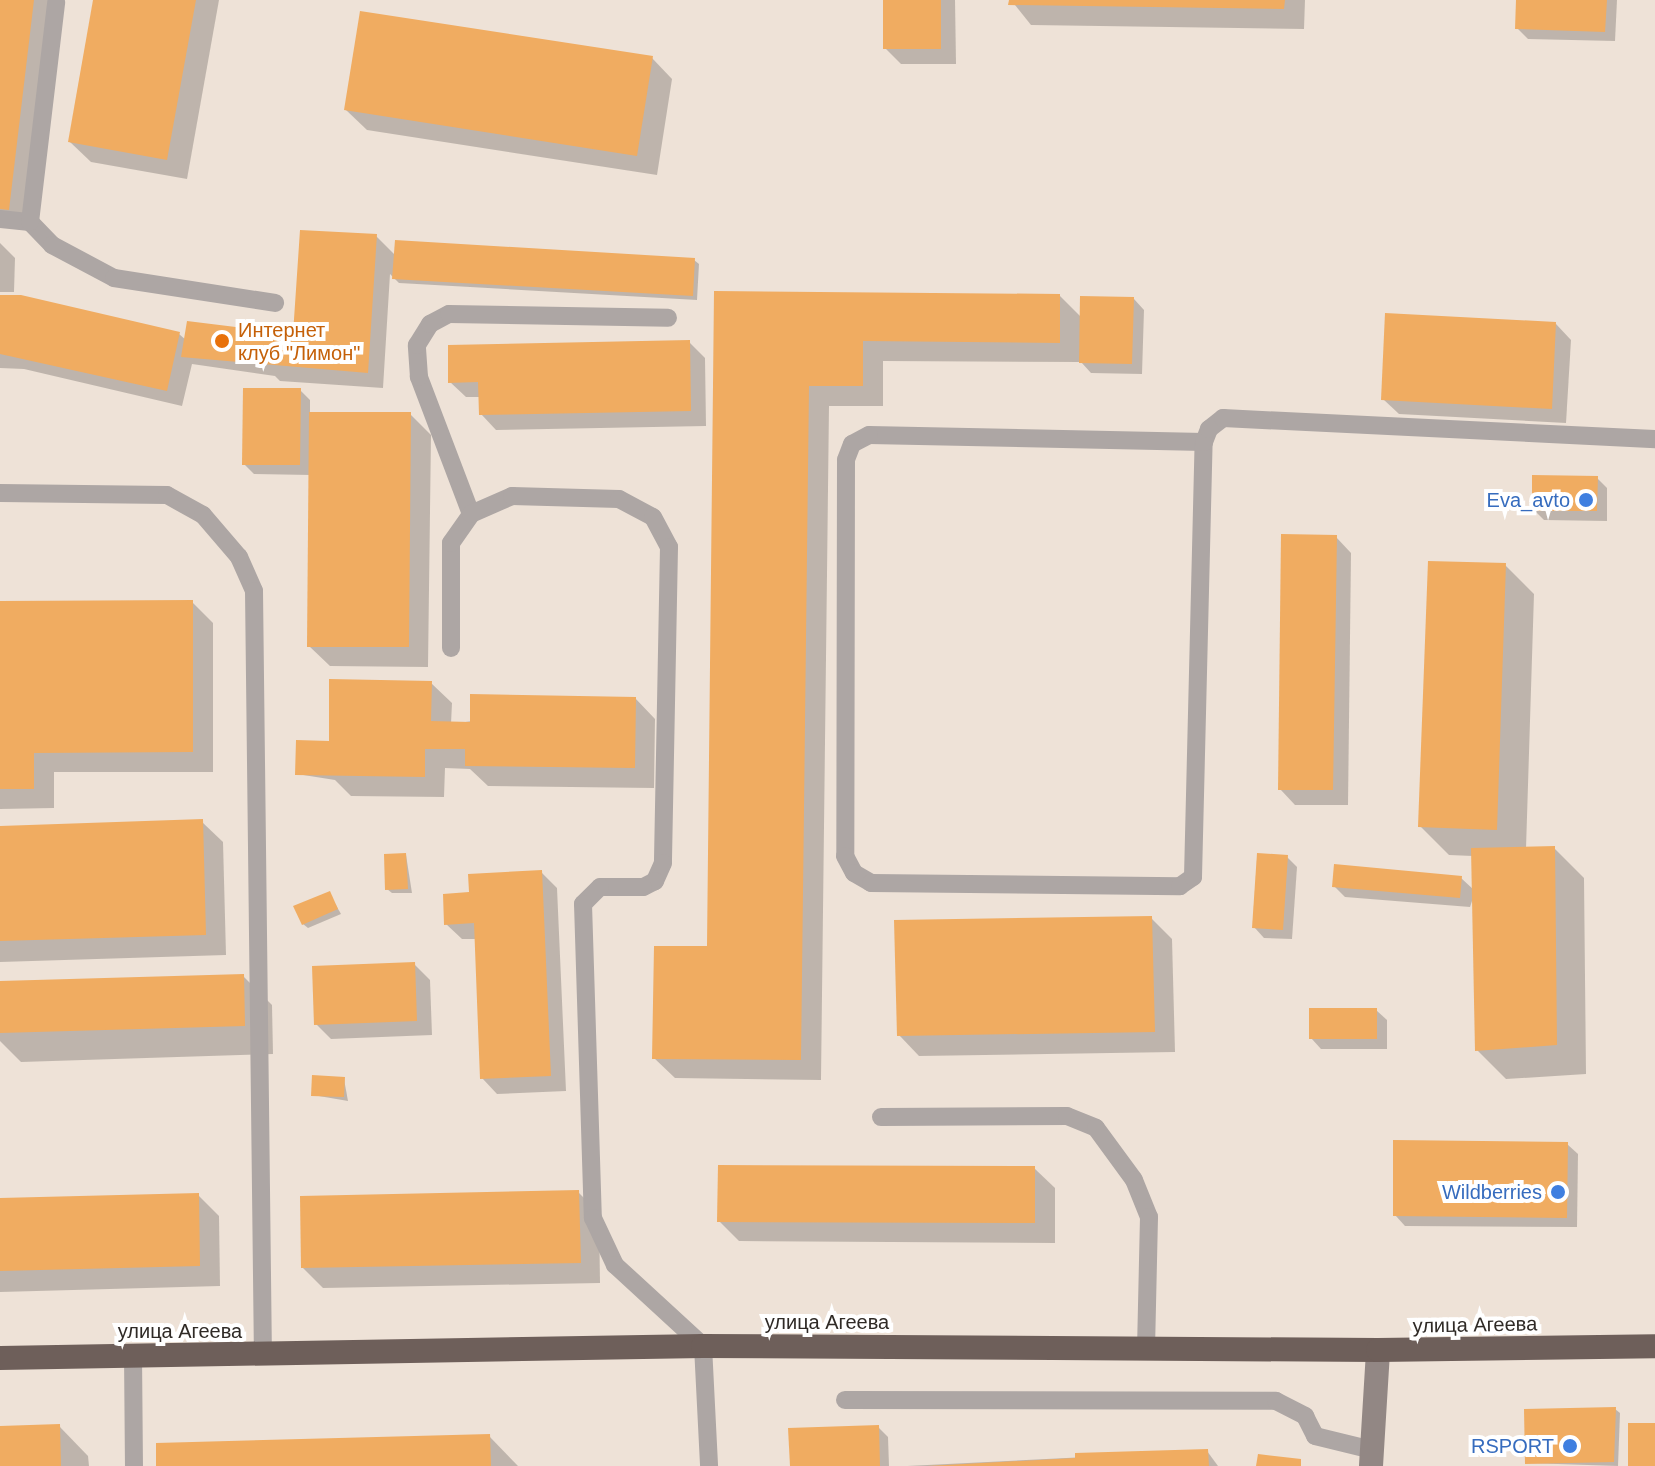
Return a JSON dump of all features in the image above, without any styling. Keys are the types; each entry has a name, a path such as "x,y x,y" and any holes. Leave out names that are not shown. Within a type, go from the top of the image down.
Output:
{"highway":[{"name":"улица Агеева","path":"0,1358 133,1354 263,1356 703,1346 1146,1346 1378,1350 1655,1346"}],"main road":[{"path":"1372,1458 1378,1350"}],"lane":[{"path":"30,222 56,3"},
{"path":"0,219 30,222 52,245 114,278 275,303"},
{"path":"471,514 419,377 417,345 430,324 449,314 668,318"},
{"path":"1204,442 869,435 852,444 846,460 845,856 854,873 871,883 1180,886 1193,877 1204,442 1209,429 1223,418 1655,439"},
{"path":"0,493 167,495 203,515 239,557 254,591 263,1356"},
{"path":"451,648 451,543 471,514 512,496 619,499 653,517 669,547 663,863 655,881 643,887 600,887 583,904 593,1218 615,1265 703,1346 709,1466"},
{"path":"881,1117 1067,1116 1096,1128 1134,1180 1149,1217 1146,1346"},
{"path":"133,1354 134,1466"},
{"path":"845,1400 1276,1401 1305,1416 1315,1436 1372,1458"}],"building":[{"path":"0,0 34,0 9,210 0,209"},
{"path":"93,0 196,0 167,160 68,142"},
{"path":"883,0 941,0 941,49 883,49"},
{"path":"1009,0 1285,0 1284,9 1008,5"},
{"path":"1516,0 1607,0 1605,32 1515,29"},
{"path":"360,11 653,56 637,156 344,110"},
{"path":"300,230 377,234 368,373 181,357 187,321 293,334"},
{"path":"395,240 695,258 693,296 392,279"},
{"path":"714,291 1060,294 1060,343 863,341 863,386 809,386 801,1060 652,1059 654,946 707,946"},
{"path":"0,295 21,295 180,332 167,391 0,354"},
{"path":"1080,296 1134,297 1132,364 1079,363"},
{"path":"1385,313 1556,322 1552,409 1381,400"},
{"path":"690,340 691,411 479,415 478,382 448,383 448,345"},
{"path":"243,388 301,388 300,465 242,465"},
{"path":"309,412 411,412 409,647 307,647"},
{"path":"1532,475 1598,476 1597,511 1532,511"},
{"path":"1281,534 1337,535 1333,790 1278,790"},
{"path":"1428,561 1506,563 1497,830 1418,827"},
{"path":"193,600 193,752 34,753 34,789 0,789 0,601"},
{"path":"329,679 432,681 431,721 470,722 470,694 636,697 635,768 465,766 465,749 425,749 425,777 295,775 296,740 329,741"},
{"path":"203,819 206,935 0,941 0,826"},
{"path":"1555,846 1557,1045 1475,1051 1471,848"},
{"path":"406,853 408,889 385,890 384,854"},
{"path":"1257,853 1288,855 1283,930 1252,928"},
{"path":"1334,864 1462,876 1460,898 1332,887"},
{"path":"542,870 551,1076 480,1079 474,923 444,925 443,894 469,892 468,874"},
{"path":"330,891 338,909 302,925 293,906"},
{"path":"1152,916 1155,1032 897,1036 894,920"},
{"path":"415,962 417,1021 314,1025 312,966"},
{"path":"244,974 245,1026 0,1033 0,981"},
{"path":"1309,1008 1377,1008 1377,1039 1309,1039"},
{"path":"312,1075 345,1077 344,1097 311,1096"},
{"path":"1393,1140 1568,1142 1567,1218 1393,1216"},
{"path":"718,1165 1035,1166 1035,1223 717,1222"},
{"path":"579,1190 581,1263 301,1268 300,1196"},
{"path":"199,1193 200,1266 0,1271 0,1198"},
{"name":"RSPORT","path":"1616,1407 1614,1462 1525,1464 1524,1409"},
{"path":"1628,1423 1655,1423 1655,1466 1628,1466"},
{"path":"60,1424 61,1466 0,1466 0,1426"},
{"path":"879,1425 880,1466 790,1466 788,1428"},
{"path":"490,1434 491,1466 156,1466 156,1443"},
{"path":"1208,1449 1209,1466 927,1466 1075,1458 1075,1453"},
{"path":"1258,1454 1301,1459 1301,1466 1256,1466"}],"place":[{"name":"Интернет клуб \"Лимон\"","path":"222,341"},
{"name":"Eva_avto","path":"1586,500"},
{"name":"Wildberries","path":"1558,1192"},
{"name":"RSPORT","path":"1570,1446"}]}
